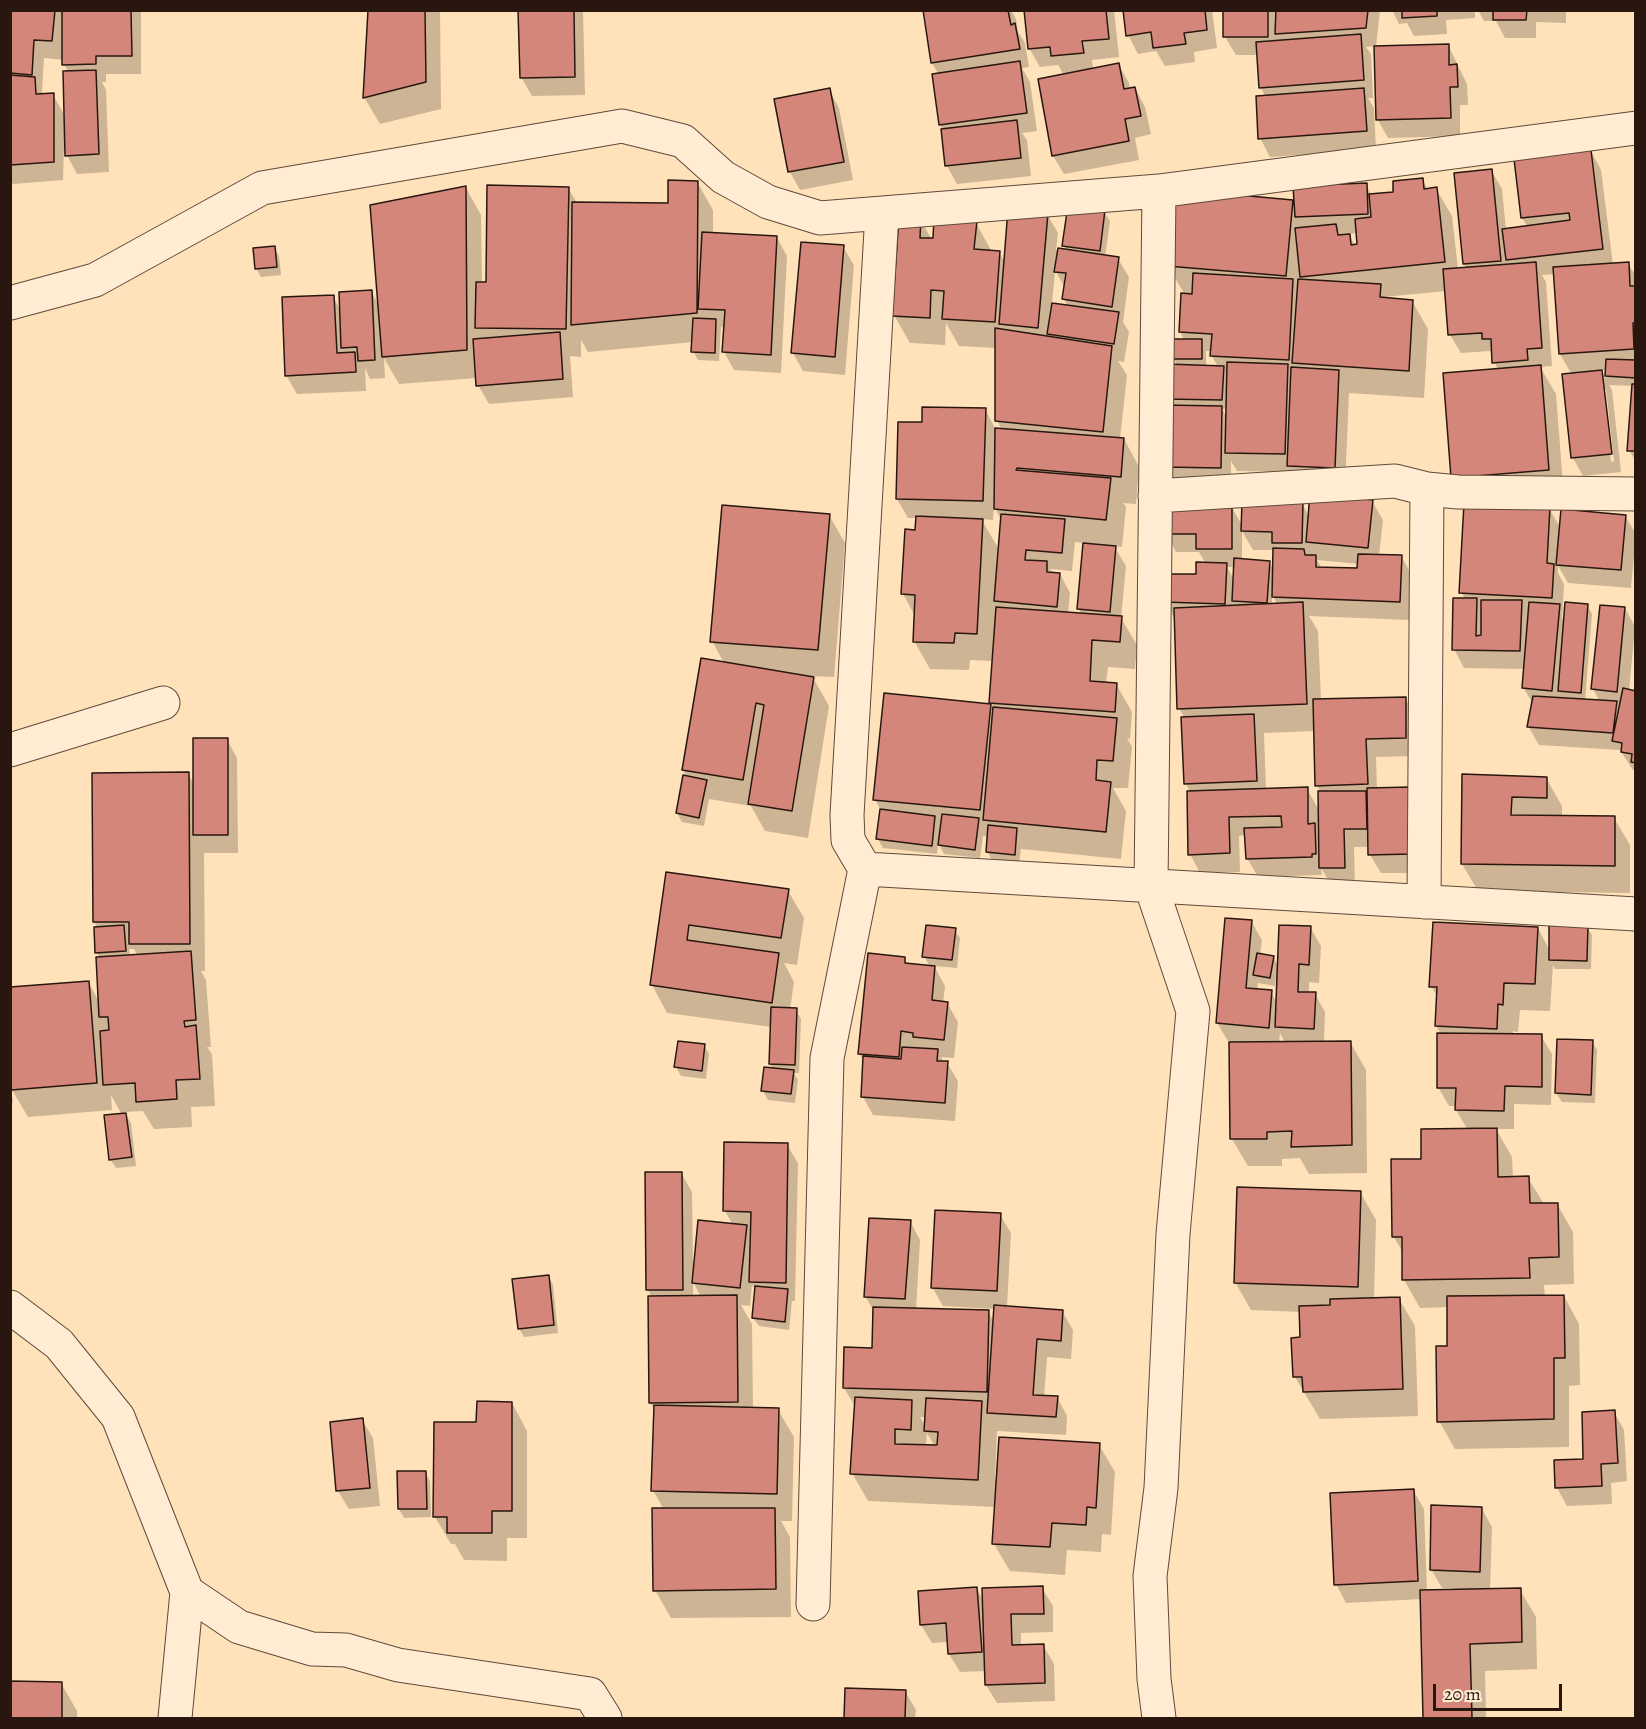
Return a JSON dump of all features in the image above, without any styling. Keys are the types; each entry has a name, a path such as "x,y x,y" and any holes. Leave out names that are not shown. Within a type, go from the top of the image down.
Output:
{"street":[{"path":"10,303 95,280 262,188 622,126 682,141 723,177 768,202 820,218 1159,191 1635,128"},
{"path":"1159,191 1151,886 1193,1011 1173,1234 1161,1488 1150,1575 1154,1679 1159,1719"},
{"path":"813,1604 826,1058 865,869 848,840 847,815 882,213"},
{"path":"1155,496 1395,481 1427,489 1458,492 1635,494"},
{"path":"1424,902 1427,489"},
{"path":"10,750 163,703"},
{"path":"865,869 1635,914"},
{"path":"10,1307 59,1344 118,1417 187,1592 175,1719"},
{"path":"187,1592 239,1627 312,1650 345,1650 398,1665 590,1694 605,1719"}],"building":[{"path":"10,10 55,10 52,41 34,40 32,75 10,73"},
{"path":"62,10 131,10 132,56 96,56 96,64 62,65"},
{"path":"368,10 425,10 426,82 363,98"},
{"path":"518,10 574,10 575,77 520,78"},
{"path":"923,10 1008,10 1011,25 1015,23 1020,49 931,63"},
{"path":"1024,10 1106,10 1109,39 1082,41 1084,53 1051,56 1050,47 1028,49"},
{"path":"1123,10 1205,10 1207,30 1184,33 1186,44 1153,48 1151,32 1126,36"},
{"path":"1223,10 1268,10 1268,37 1223,37"},
{"path":"1276,10 1368,10 1366,28 1275,34"},
{"path":"1402,10 1437,10 1437,16 1402,18"},
{"path":"1493,10 1527,10 1526,20 1493,20"},
{"path":"1361,34 1364,80 1259,88 1256,42"},
{"path":"1449,44 1449,65 1457,64 1458,87 1450,87 1451,118 1376,120 1374,46"},
{"path":"1020,61 1027,113 939,125 932,74"},
{"path":"1119,63 1124,89 1135,87 1141,116 1125,119 1129,141 1052,156 1038,79"},
{"path":"96,70 99,154 65,156 63,71"},
{"path":"10,75 35,77 36,94 54,93 54,162 10,165"},
{"path":"830,88 844,162 788,172 774,99"},
{"path":"1364,88 1367,131 1258,139 1256,96"},
{"path":"1017,120 1021,158 945,166 941,129"},
{"path":"1591,150 1603,249 1506,260 1502,229 1570,220 1569,213 1521,218 1514,159"},
{"path":"1492,169 1501,261 1463,264 1454,173"},
{"path":"1423,178 1424,189 1437,187 1445,262 1300,277 1295,228 1336,224 1338,235 1350,234 1351,245 1357,244 1355,219 1371,217 1369,194 1393,192 1393,181"},
{"path":"668,180 698,181 697,313 571,325 572,202 668,203"},
{"path":"1367,183 1368,214 1295,217 1293,186"},
{"path":"487,185 569,187 566,329 475,328 476,282 486,282"},
{"path":"466,186 467,350 382,357 370,205"},
{"path":"1173,189 1293,200 1286,276 1167,266"},
{"path":"1068,205 1105,210 1100,251 1062,246"},
{"path":"1008,209 1048,213 1038,328 999,324"},
{"path":"899,216 921,217 920,238 933,238 934,218 977,221 974,249 1000,251 995,322 942,319 944,291 931,290 930,318 892,316"},
{"path":"702,232 777,236 771,355 722,352 725,310 698,309"},
{"path":"801,242 844,245 835,357 791,353"},
{"path":"275,246 277,267 255,269 253,248"},
{"path":"1058,248 1119,257 1112,307 1062,299 1066,273 1054,272"},
{"path":"1536,262 1542,348 1527,349 1528,360 1492,363 1491,339 1482,339 1482,333 1448,335 1443,269"},
{"path":"1629,262 1630,286 1636,286 1636,323 1633,323 1634,349 1559,354 1553,267"},
{"path":"1193,273 1293,279 1289,360 1210,356 1212,334 1179,332 1181,293 1192,294"},
{"path":"1298,279 1381,284 1380,297 1413,300 1409,371 1292,363"},
{"path":"372,290 375,360 358,361 357,347 341,348 339,292"},
{"path":"334,295 337,353 355,352 356,372 285,376 282,297"},
{"path":"1052,303 1119,312 1114,344 1047,334"},
{"path":"693,318 716,319 715,353 691,352"},
{"path":"995,328 1112,346 1103,432 995,421"},
{"path":"560,332 563,379 476,386 473,339"},
{"path":"1172,339 1202,339 1202,359 1172,359"},
{"path":"1606,359 1636,360 1636,378 1605,376"},
{"path":"1227,362 1288,364 1285,454 1225,453"},
{"path":"1167,364 1224,366 1222,400 1166,399"},
{"path":"1541,365 1549,470 1451,478 1443,373"},
{"path":"1291,367 1339,370 1335,468 1287,466"},
{"path":"1602,370 1612,454 1571,458 1562,374"},
{"path":"1632,384 1636,384 1636,451 1627,451"},
{"path":"1164,405 1222,406 1221,468 1163,467"},
{"path":"922,407 986,408 983,501 896,499 898,422 922,422"},
{"path":"995,428 1124,438 1121,477 1017,468 1016,470 1111,478 1106,520 994,509"},
{"path":"1310,493 1373,500 1368,548 1306,542"},
{"path":"1242,502 1303,502 1302,543 1272,543 1272,532 1241,531"},
{"path":"1464,503 1550,507 1547,563 1554,564 1552,598 1459,593"},
{"path":"1164,504 1232,504 1232,549 1196,549 1196,534 1164,534"},
{"path":"722,505 830,514 818,650 710,642"},
{"path":"1561,509 1626,515 1621,570 1556,565"},
{"path":"1001,514 1065,519 1062,553 1026,550 1025,560 1047,561 1047,572 1060,573 1057,607 994,601"},
{"path":"916,516 983,519 977,634 955,633 954,643 913,642 915,595 901,594 905,529 915,530"},
{"path":"1083,543 1116,546 1110,612 1077,609"},
{"path":"1273,548 1304,549 1305,555 1316,555 1316,567 1357,568 1358,554 1402,555 1400,602 1272,597"},
{"path":"1234,558 1270,561 1267,603 1232,601"},
{"path":"1196,562 1227,563 1225,604 1163,602 1164,574 1196,574"},
{"path":"1453,598 1477,598 1476,636 1481,635 1481,600 1522,600 1520,651 1452,650"},
{"path":"1303,602 1307,704 1177,709 1174,608"},
{"path":"1529,602 1560,604 1552,691 1522,688"},
{"path":"1565,602 1588,604 1581,693 1558,691"},
{"path":"1600,605 1625,607 1617,692 1591,689"},
{"path":"996,607 1122,616 1120,642 1092,640 1090,681 1117,683 1115,712 989,703"},
{"path":"701,658 814,677 792,811 748,804 764,705 756,703 743,780 682,770"},
{"path":"1623,688 1636,691 1636,763 1631,762 1632,754 1621,752 1622,743 1612,741"},
{"path":"884,693 991,704 980,810 873,800"},
{"path":"1533,696 1617,701 1613,733 1527,727"},
{"path":"1406,697 1406,738 1366,739 1368,784 1315,786 1313,699"},
{"path":"993,707 1117,718 1113,761 1097,760 1096,780 1111,782 1106,832 983,820"},
{"path":"1254,714 1257,781 1184,784 1181,717"},
{"path":"193,738 228,738 228,835 193,835"},
{"path":"189,772 190,944 129,944 129,922 93,922 92,773"},
{"path":"1462,774 1547,777 1547,798 1512,797 1511,815 1615,816 1615,866 1461,864"},
{"path":"683,775 707,780 699,818 676,813"},
{"path":"1308,787 1308,824 1315,823 1316,854 1312,854 1312,857 1246,859 1244,828 1282,827 1281,816 1229,817 1230,853 1188,855 1187,791"},
{"path":"1411,787 1412,854 1368,855 1367,788"},
{"path":"1318,791 1366,791 1367,829 1344,829 1345,868 1319,868"},
{"path":"880,809 935,816 932,846 876,839"},
{"path":"942,814 979,818 975,850 938,845"},
{"path":"988,825 1017,828 1015,855 986,852"},
{"path":"666,872 789,889 781,938 689,925 687,940 779,953 772,1003 650,985"},
{"path":"1225,918 1252,920 1246,988 1272,990 1269,1028 1216,1023"},
{"path":"1433,922 1538,927 1535,984 1504,983 1503,1005 1498,1004 1497,1029 1435,1026 1437,987 1429,987"},
{"path":"124,925 126,951 95,953 94,927"},
{"path":"926,925 956,928 952,960 922,957"},
{"path":"1279,925 1311,926 1309,965 1299,964 1298,992 1316,992 1314,1029 1275,1027"},
{"path":"1549,925 1588,925 1587,961 1549,960"},
{"path":"191,951 196,1020 184,1021 185,1027 196,1025 200,1079 176,1080 177,1099 136,1102 135,1083 103,1085 100,1031 109,1030 108,1017 99,1017 96,957"},
{"path":"868,953 905,957 905,963 935,966 932,1000 948,1002 944,1040 913,1037 913,1033 901,1031 899,1057 858,1054"},
{"path":"1257,953 1274,956 1270,978 1253,975"},
{"path":"89,981 97,1083 11,1090 10,987"},
{"path":"771,1007 797,1008 795,1065 769,1064"},
{"path":"1437,1033 1542,1034 1542,1087 1505,1086 1504,1111 1455,1110 1456,1088 1437,1088"},
{"path":"1557,1039 1593,1040 1591,1095 1555,1093"},
{"path":"678,1041 705,1044 702,1071 674,1067"},
{"path":"1351,1041 1352,1145 1291,1147 1292,1131 1267,1132 1267,1139 1230,1139 1229,1042"},
{"path":"902,1047 938,1049 937,1061 948,1061 945,1103 861,1097 863,1056 901,1059"},
{"path":"764,1067 794,1070 791,1094 761,1091"},
{"path":"126,1113 132,1157 109,1160 104,1115"},
{"path":"1497,1128 1498,1177 1529,1176 1530,1203 1558,1203 1559,1257 1529,1258 1530,1278 1402,1280 1402,1237 1392,1237 1391,1159 1421,1159 1421,1129"},
{"path":"724,1142 788,1143 786,1283 749,1282 751,1212 723,1211"},
{"path":"645,1172 682,1172 683,1290 646,1290"},
{"path":"1237,1187 1361,1191 1358,1287 1234,1283"},
{"path":"935,1210 1001,1213 997,1291 931,1288"},
{"path":"869,1218 911,1220 905,1299 864,1297"},
{"path":"698,1220 747,1225 740,1288 692,1283"},
{"path":"549,1275 554,1325 518,1329 512,1279"},
{"path":"755,1286 788,1289 785,1322 752,1318"},
{"path":"737,1295 738,1402 649,1403 648,1296"},
{"path":"1564,1295 1565,1358 1554,1358 1554,1419 1437,1422 1436,1346 1447,1346 1447,1296"},
{"path":"1400,1297 1403,1389 1303,1392 1302,1377 1293,1377 1291,1338 1300,1337 1299,1306 1330,1305 1330,1299"},
{"path":"994,1305 1063,1310 1061,1341 1037,1339 1033,1395 1058,1396 1056,1417 987,1413"},
{"path":"873,1307 989,1310 987,1392 843,1388 844,1347 872,1348"},
{"path":"855,1397 912,1400 911,1430 895,1429 895,1444 937,1445 938,1432 924,1431 926,1398 982,1401 978,1480 850,1474"},
{"path":"477,1401 512,1402 512,1511 492,1511 492,1533 447,1533 447,1517 433,1517 434,1422 476,1422"},
{"path":"654,1405 779,1408 777,1494 651,1491"},
{"path":"1615,1410 1618,1463 1601,1464 1602,1486 1555,1488 1554,1460 1583,1459 1582,1412"},
{"path":"363,1418 370,1488 336,1491 330,1422"},
{"path":"999,1437 1100,1443 1096,1508 1087,1507 1086,1525 1052,1523 1050,1547 992,1544"},
{"path":"397,1471 426,1471 427,1509 398,1509"},
{"path":"1414,1489 1418,1581 1334,1585 1330,1493"},
{"path":"1431,1505 1482,1507 1480,1572 1430,1570"},
{"path":"652,1508 775,1508 776,1589 653,1591"},
{"path":"1043,1586 1044,1614 1011,1614 1012,1645 1044,1644 1045,1683 985,1685 982,1588"},
{"path":"977,1587 982,1652 948,1654 946,1623 920,1625 918,1591"},
{"path":"1521,1588 1522,1642 1470,1644 1472,1718 1423,1718 1420,1590"},
{"path":"10,1681 62,1682 62,1718 10,1718"},
{"path":"845,1688 906,1690 905,1718 844,1718"}]}
